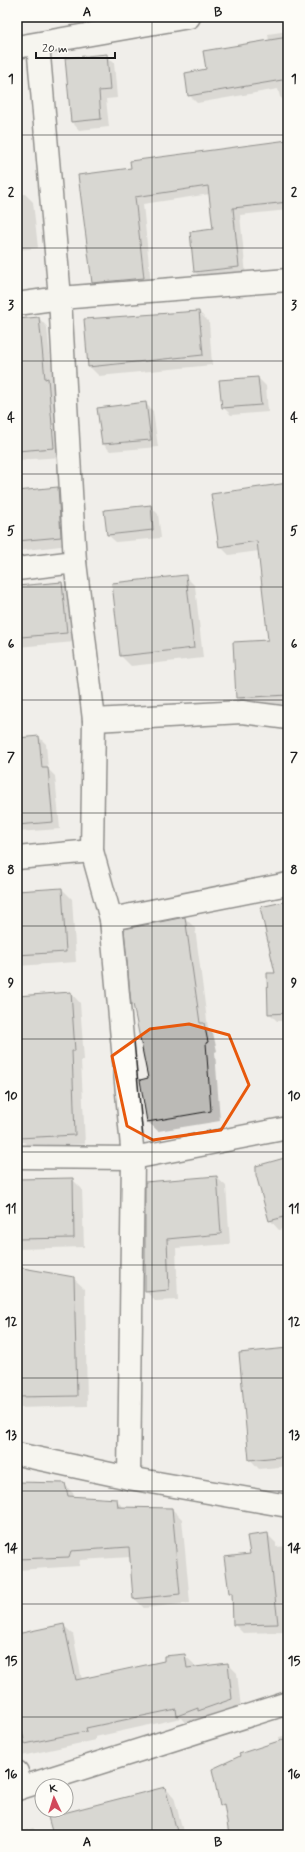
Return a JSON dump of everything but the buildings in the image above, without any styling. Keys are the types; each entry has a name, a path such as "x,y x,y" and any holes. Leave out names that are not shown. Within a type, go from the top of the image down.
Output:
{"street":[{"path":"129,1478 133,1158 111,919 92,851 94,720 75,562 60,298 27,45 91,26 190,17"},
{"path":"17,304 60,298 288,280"},
{"path":"17,569 75,562"},
{"path":"94,720 242,712 288,718"},
{"path":"17,858 92,851"},
{"path":"111,919 288,884"},
{"path":"17,1158 133,1158 288,1128"},
{"path":"17,1454 129,1478 288,1506"},
{"path":"18,1783 288,1703"}],"highlighted area":[{"path":"189,1024 229,1035 249,1085 221,1130 153,1140 127,1126 112,1056 150,1029"}]}
